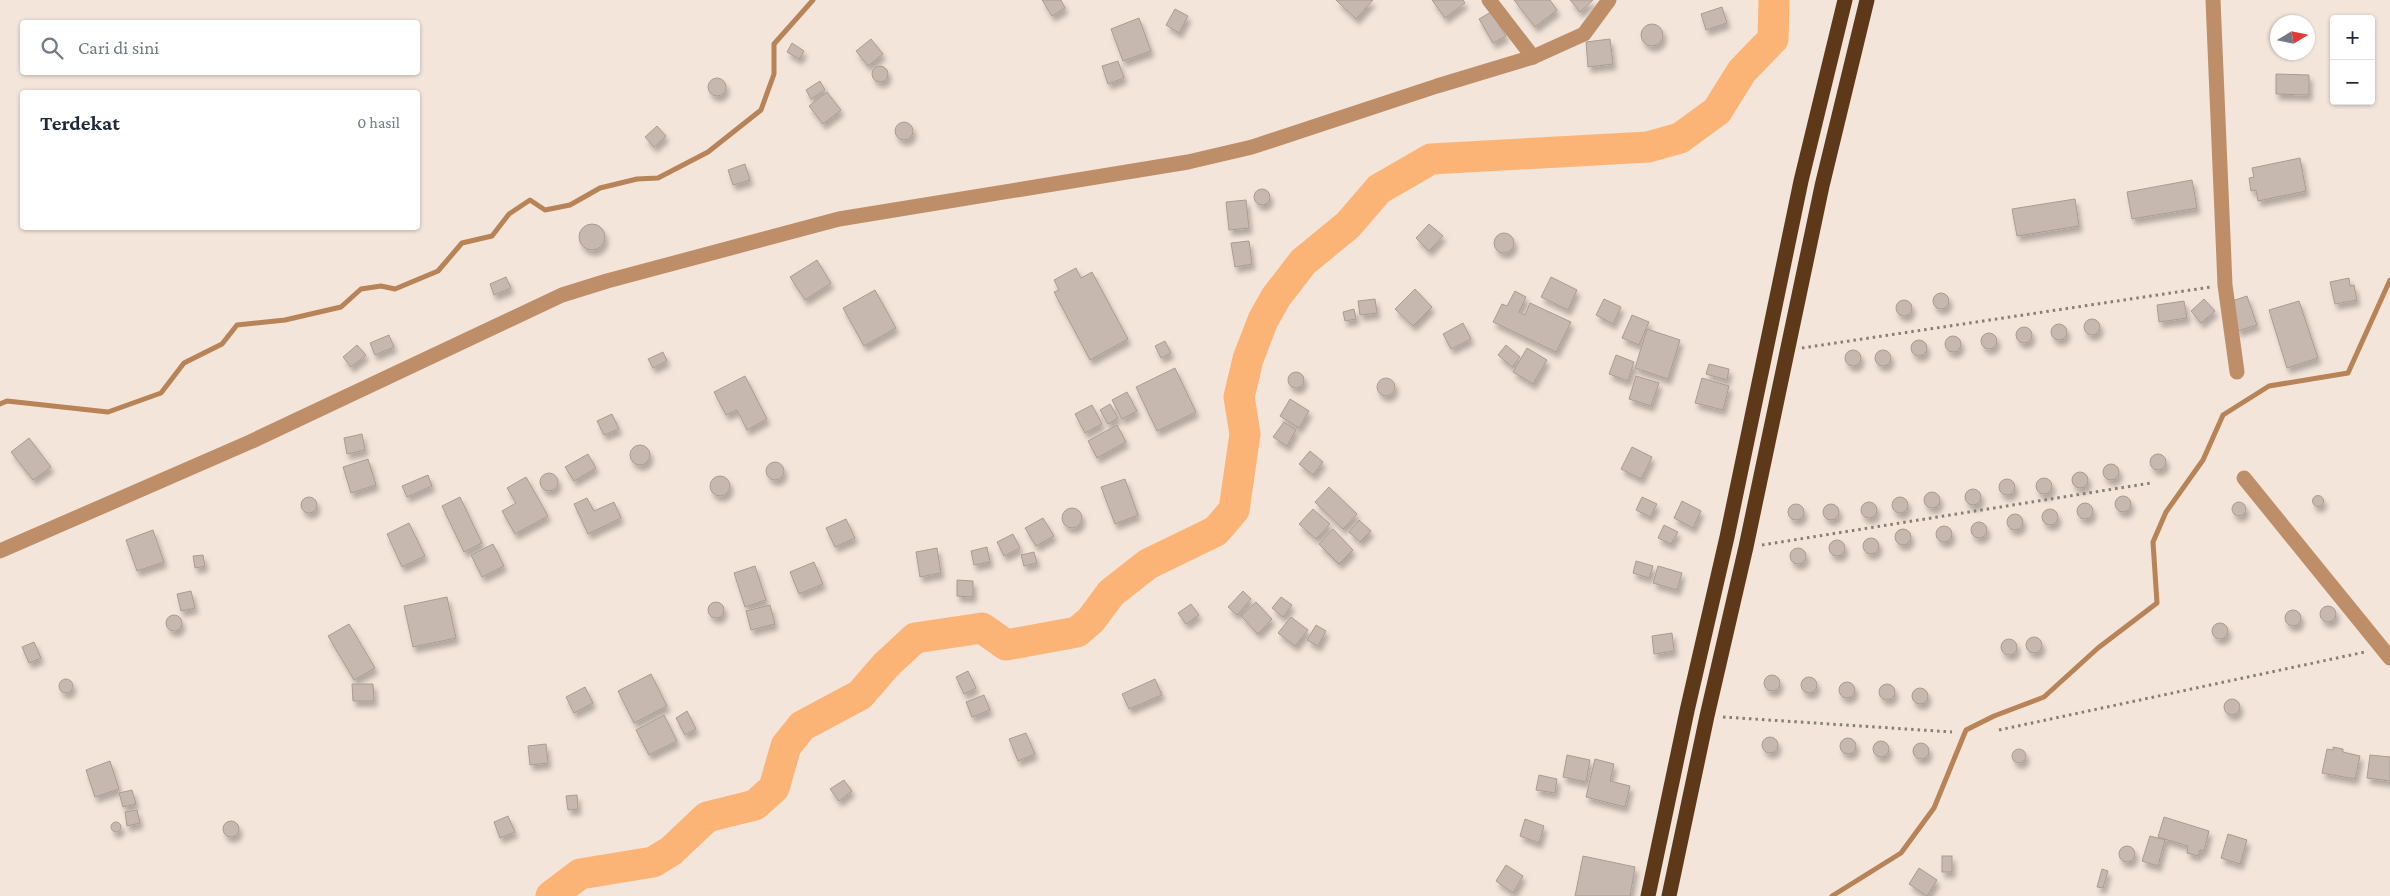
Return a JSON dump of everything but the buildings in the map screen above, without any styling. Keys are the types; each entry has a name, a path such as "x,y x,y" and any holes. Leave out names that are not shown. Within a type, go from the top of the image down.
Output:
{"highway":[{"path":"1648,896 1727,537 1801,181 1845,0"},
{"path":"1669,896 1707,716 1746,547 1822,186 1867,0"}],"street":[{"path":"1489,0 1532,57"},
{"path":"0,551 250,442 562,295 607,281 839,219 1188,162 1252,147 1532,57 1584,34 1609,0"},
{"path":"2213,0 2225,285 2237,372"},
{"path":"2244,478 2386,653"}],"path":[{"path":"1787,350 2225,285"},
{"path":"1746,547 2151,483"},
{"path":"1999,730 2386,653"},
{"path":"1707,716 1952,732"}],"waterway":[{"path":"0,404 7,401 108,412 161,393 184,363 222,344 237,325 285,320 341,307 361,289 381,286 395,289 438,271 462,243 492,236 509,214 530,200 545,210 570,205 600,188 637,179 658,178 708,152 761,110 774,74 774,44 813,0"},
{"path":"551,896 580,874 653,862 671,851 707,817 755,805 774,788 786,746 802,726 860,695 886,665 915,638 982,628 1006,645 1077,632 1091,620 1111,593 1148,564 1216,531 1234,510 1245,434 1239,397 1248,359 1263,320 1276,297 1303,262 1348,225 1379,189 1431,159 1648,147 1680,138 1717,111 1742,71 1773,39 1774,0"},
{"path":"1832,896 1901,853 1934,808 1966,730 1994,716 2044,697 2098,648 2157,603 2153,542 2166,512 2203,460 2223,415 2269,386 2348,373 2390,280"}]}
